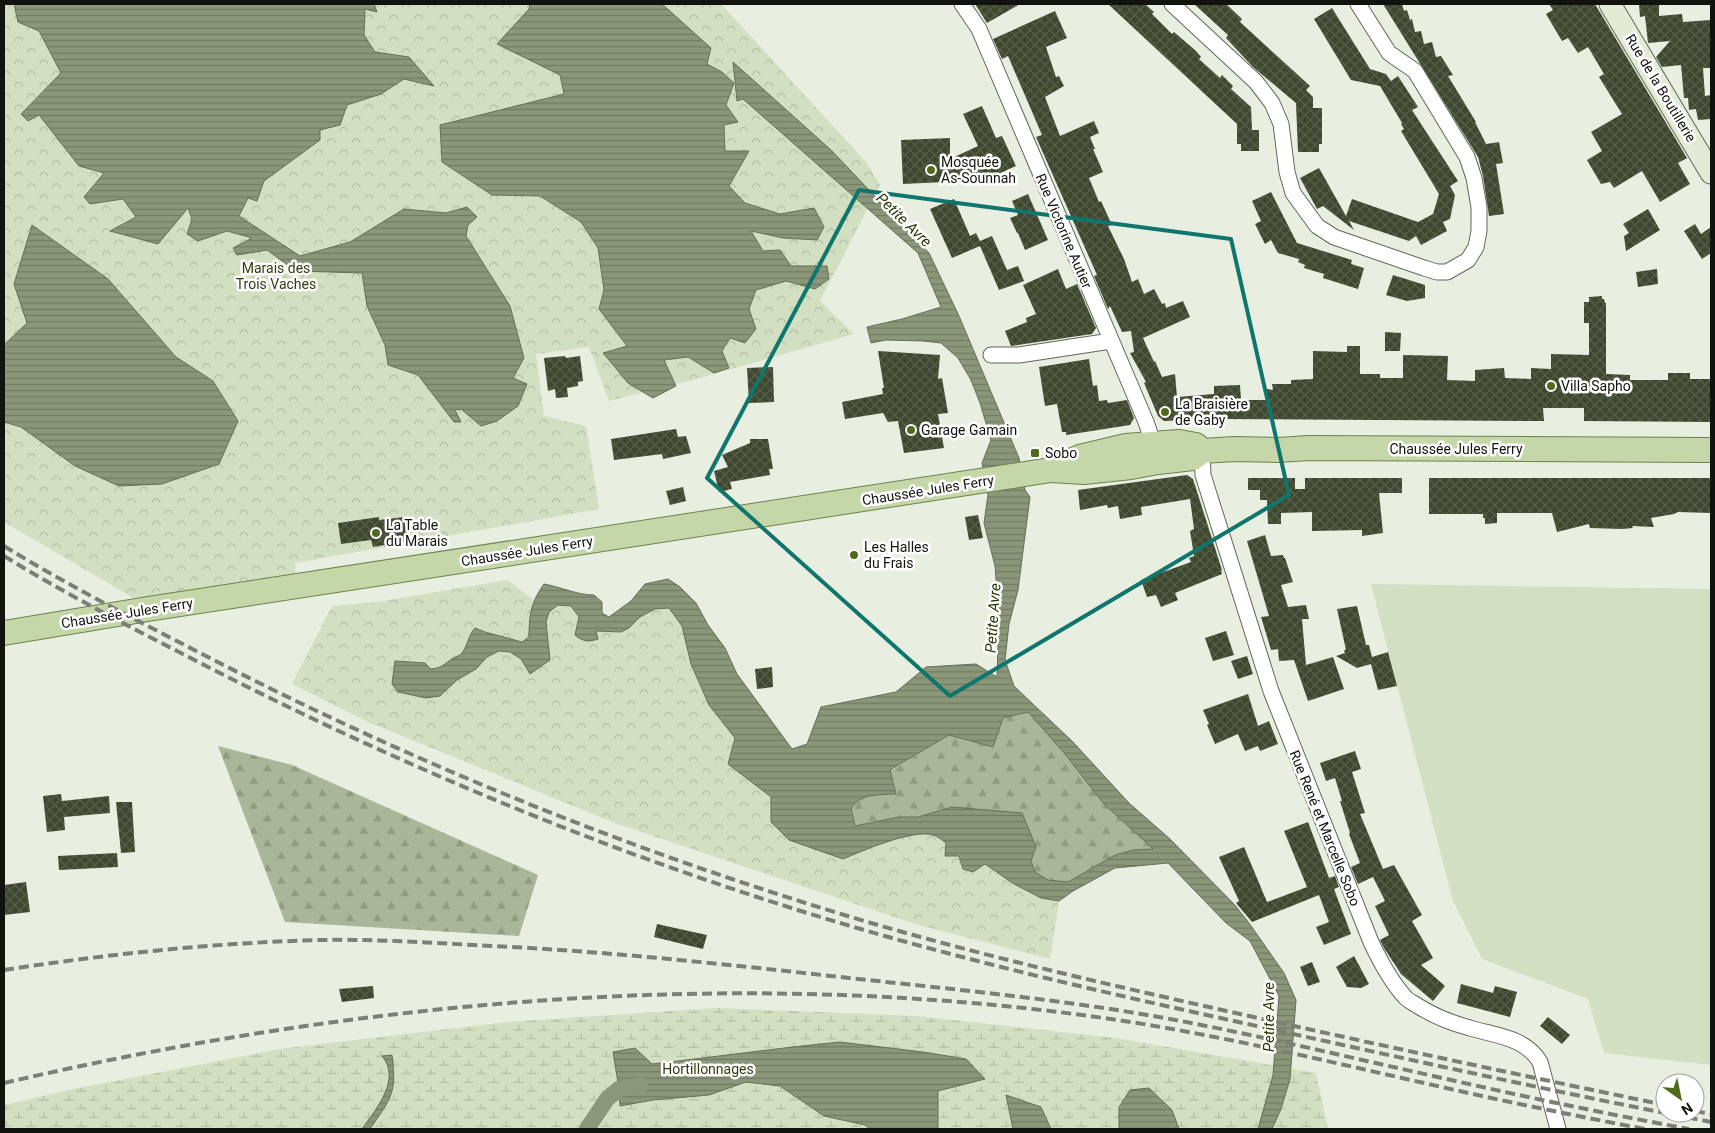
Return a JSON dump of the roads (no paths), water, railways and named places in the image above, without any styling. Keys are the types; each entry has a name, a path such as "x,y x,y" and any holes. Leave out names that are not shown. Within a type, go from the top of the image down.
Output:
{"main road":[{"name":"Chaussée Jules Ferry","path":"4,633 148,609 1023,475 1051,470 1080,457 1126,446 1193,458 1202,451 1238,448 1278,450 1329,448 1711,450"}],"street":[{"name":"Rue Victorine Autier","path":"962,4 979,29 1156,452"},
{"path":"1172,4 1256,82 1272,103 1281,124 1286,172 1293,193 1317,226 1334,237 1424,268 1437,272 1447,272 1468,260 1476,247 1479,206 1474,178 1467,157 1415,71 1389,53 1358,4"},
{"name":"Rue de la Boutillerie","path":"1610,4 1711,173"},
{"path":"991,355 1019,355 1111,341"},
{"name":"Rue René et Marcelle Sobo","path":"1202,451 1203,474 1270,691 1382,965 1406,998 1438,1018 1517,1040 1536,1055 1540,1062 1555,1125"}],"waterway":[{"path":"587,1129 607,1099 619,1089 640,1085"}],"railway":[{"path":"4,546 155,630 367,735 449,771 616,838 785,897 919,937 1112,985 1655,1103"},
{"path":"4,556 69,594 252,689 400,759 551,823 627,852 782,905 966,958 1151,1003 1438,1066 1711,1122"},
{"path":"4,970 161,950 319,940 396,941 517,947 691,961 996,994 1170,1019 1527,1097 1689,1129"},
{"path":"4,1083 137,1055 272,1031 408,1013 544,1000 681,994 817,994 953,1001 1132,1022 1258,1046 1562,1113 1645,1129"},
{"path":"1705,1113 1711,1114"}],"place":[{"name":"Mosquée As-Sounnah","path":"931,170"},
{"name":"Villa Sapho","path":"1551,386"},
{"name":"La Braisière de Gaby","path":"1165,412"},
{"name":"Garage Gamain","path":"911,430"},
{"name":"Sobo","path":"1035,453"},
{"name":"La Table du Marais","path":"376,533"},
{"name":"Les Halles du Frais","path":"854,555"}],"water label":[{"name":"Petite Avre","path":"904,220"},
{"name":"Petite Avre","path":"993,618"},
{"name":"Petite Avre","path":"1269,1017"}],"park label":[{"name":"Marais des Trois Vaches","path":"276,276"},
{"name":"Hortillonnages","path":"708,1069"}]}
